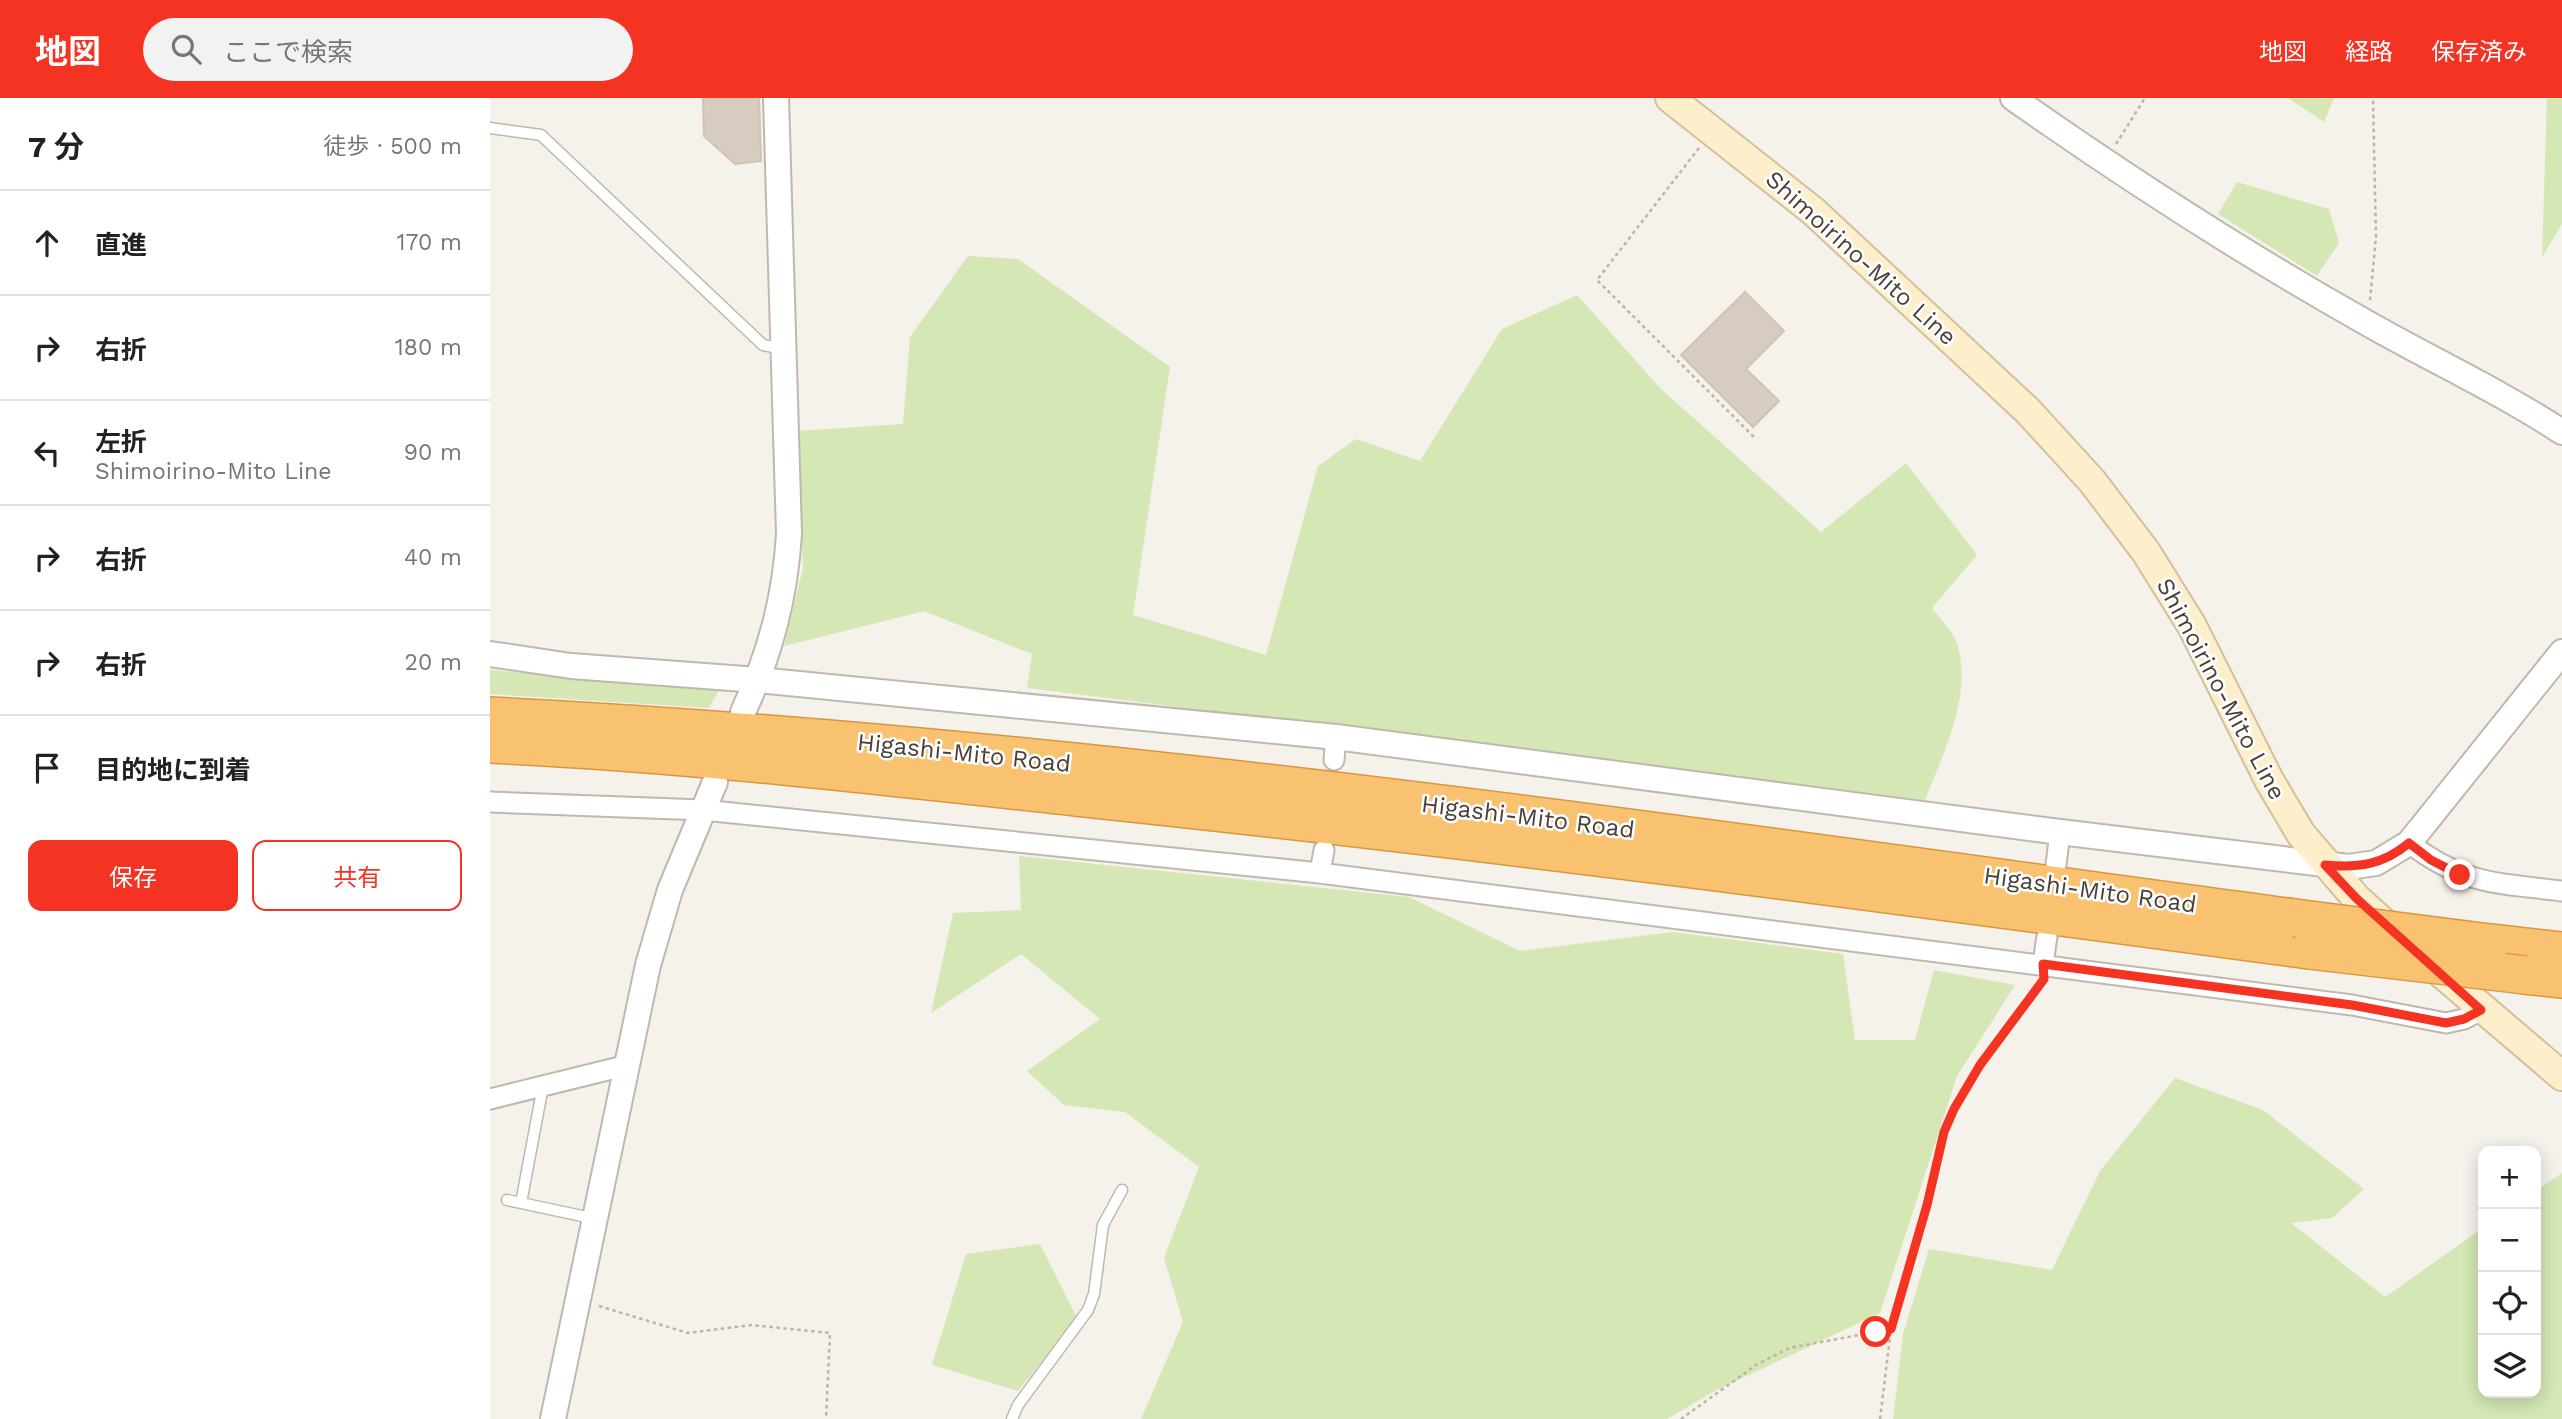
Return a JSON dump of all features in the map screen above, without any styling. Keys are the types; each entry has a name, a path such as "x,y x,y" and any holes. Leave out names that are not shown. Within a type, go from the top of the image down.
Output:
{"highway":[{"name":"Higashi-Mito Road","path":"490,716 860,742 1200,777 1646,831 2302,934 2525,975 2562,979"},
{"name":"Higashi-Mito Road","path":"490,744 859,774 1184,808 2302,934 2490,943 2562,951"}],"main road":[{"name":"Shimoirino-Mito Line","path":"1670,98 1823,220 2028,411 2092,481 2146,552 2192,626 2269,780 2301,834 2325,865 2357,899 2481,1010 2562,1076"}],"street":[{"path":"743,712 770,649 787,573 789,534 785,349 776,98"},
{"path":"2013,98 2105,162 2368,324 2517,403 2562,432"},
{"path":"490,654 572,666 758,680 2348,867 2376,863 2409,843 2562,652"},
{"path":"553,1419 659,924 715,782"},
{"path":"490,802 703,810 1320,873 2352,1005 2446,1023 2464,1019 2481,1010"},
{"path":"2056,865 2060,832"},
{"path":"2409,843 2460,875 2562,891"},
{"path":"1320,873 1324,850"},
{"path":"2043,964 2047,936"},
{"path":"490,1099 628,1065"}],"lane":[{"path":"490,128 541,135 763,345 785,349"},
{"path":"521,1203 543,1086"},
{"path":"1012,1419 1018,1405 1088,1310 1094,1294 1103,1225 1122,1190"},
{"path":"507,1200 596,1219"}],"path":[{"path":"2105,162 2145,98"},
{"path":"2368,324 2375,237 2373,98"},
{"path":"1713,130 1597,280 1754,437"},
{"path":"1880,1419 1891,1329 1927,1205 1944,1132 1980,1065 2044,979 2043,964"},
{"path":"580,1302 688,1333 751,1325 830,1333 826,1419"},
{"path":"1681,1419 1756,1365 1789,1348 1891,1329"}],"green space":[{"path":"2288,98 2334,98 2324,122"},
{"path":"2547,98 2562,98 2562,224 2542,257"},
{"path":"2237,182 2329,209 2339,243 2317,276 2218,214"},
{"path":"968,256 1018,259 1170,367 1133,615 1266,655 1318,466 1356,439 1420,461 1502,329 1577,295 1661,389 1821,532 1906,463 1977,555 1932,608 1957,643 1961,683 1959,703 1948,743 1925,800 1027,688 1032,654 924,611 784,646 803,568 797,431 903,424 910,337"},
{"path":"490,670 721,686 709,708 490,694"},
{"path":"1019,856 1409,897 1520,951 1673,932 1843,954 1855,1040 1915,1040 1934,970 2015,985 1957,1076 1880,1313 1715,1391 1667,1419 1141,1419 1183,1322 1164,1258 1199,1167 1125,1112 1064,1105 1027,1071 1100,1019 1021,954 931,1013 953,913 1021,910"},
{"path":"2175,1078 2263,1110 2364,1189 2332,1218 2291,1223 2385,1297 2478,1232 2478,1398 2541,1398 2541,1188 2562,1173 2562,1419 1893,1419 1903,1334 1929,1249 2052,1270 2100,1171"},
{"path":"1040,1244 1077,1318 1018,1391 932,1365 966,1254"}],"building":[{"path":"703,98 759,98 761,161 735,164 704,136"},
{"path":"1745,292 1784,331 1746,369 1779,401 1753,427 1681,355"}],"route":[{"path":"1876,1332 1891,1329 1927,1205 1944,1132 1954,1109 1980,1065 2044,979 2043,964 2352,1005 2446,1023 2464,1019 2481,1010 2357,899 2325,865 2348,867 2376,863 2409,843 2431,860 2460,875"}]}
